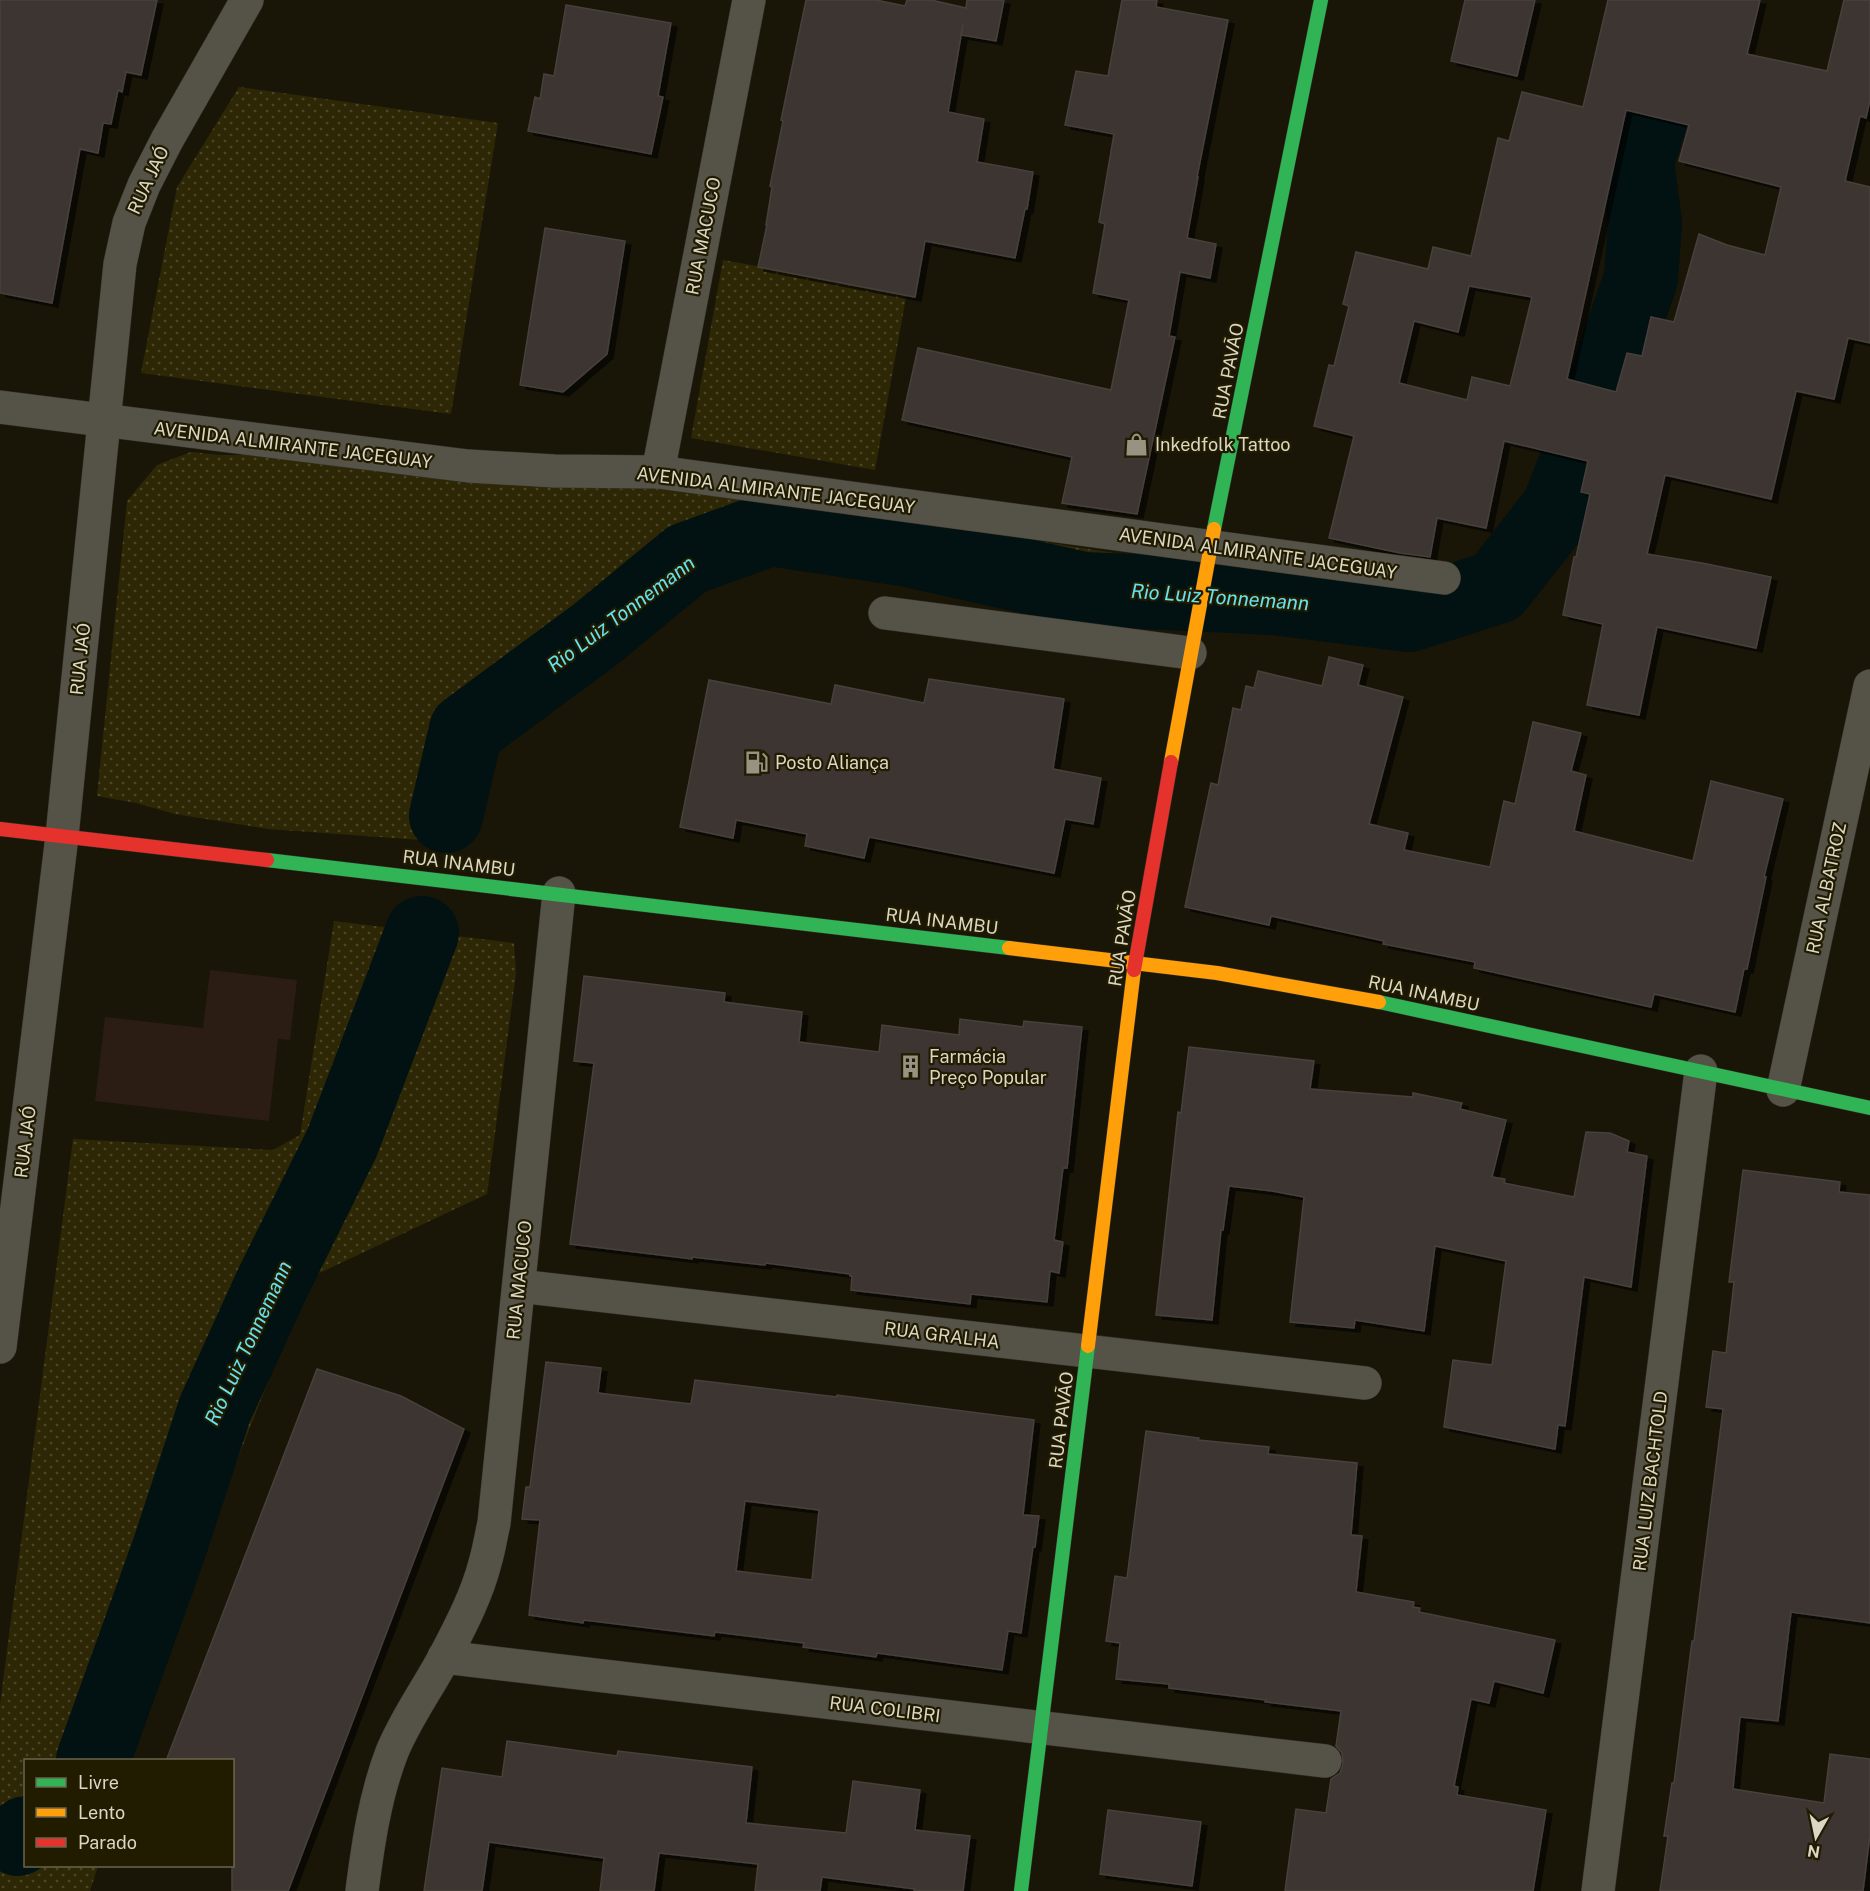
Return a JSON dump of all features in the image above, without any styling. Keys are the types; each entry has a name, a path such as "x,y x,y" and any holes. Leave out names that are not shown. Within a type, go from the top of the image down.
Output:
{"main road":[{"name":"RUA PAVÃO","path":"1021,1891 1135,962 1192,639 1321,0"},
{"name":"RUA INAMBU","path":"0,829 559,893 1228,975 1395,1005 1870,1108"}],"street":[{"name":"RUA JAÓ","path":"0,1347 62,836 120,264 129,223 144,186 167,140 248,0"},
{"name":"RUA MACUCO","path":"658,472 749,0"},
{"name":"AVENIDA ALMIRANTE JACEGUAY","path":"0,407 468,466 554,471 658,472 1209,557 1444,578"},
{"path":"885,613 1192,639"},
{"name":"RUA ALBATROZ","path":"1783,1090 1870,686"},
{"name":"RUA MACUCO","path":"362,1891 378,1794 392,1752 472,1600 485,1564 494,1523 559,893"},
{"name":"RUA LUIZ BACHTOLD","path":"1598,1891 1701,1071"},
{"name":"RUA GRALHA","path":"519,1286 1365,1383"},
{"name":"RUA COLIBRI","path":"444,1657 1325,1761"}],"shaded area":[{"path":"239,87 498,123 451,414 141,373 177,187"},
{"path":"723,260 907,292 875,470 691,438"},
{"path":"191,452 220,455 286,455 535,485 754,490 1114,553 1154,565 1170,585 1162,608 1111,603 882,566 837,553 786,543 722,555 666,600 635,620 609,654 601,673 545,714 515,724 487,766 477,796 460,830 421,840 268,829 175,814 136,803 97,796 127,501 157,465"},
{"path":"334,921 514,943 516,973 487,1194 309,1278 196,1564 132,1759 24,1759 24,1867 98,1867 90,1891 0,1891 0,1705 73,1139 273,1150 300,1135"},
{"path":"210,970 297,980 290,1040 278,1039 269,1121 95,1101 105,1017 203,1028"}],"building":[{"path":"0,0 157,0 141,75 126,72 122,92 118,90 111,124 103,123 98,153 80,149 52,303 0,293"},
{"path":"806,0 876,0 905,6 907,0 931,0 966,8 967,0 1004,0 996,41 961,35 948,112 984,119 977,162 1033,172 1015,258 925,241 915,297 758,267 767,225 772,187 770,186 783,121 781,120"},
{"path":"1122,0 1157,0 1156,7 1228,20 1187,238 1216,244 1210,278 1180,272 1169,336 1175,337 1137,514 1062,503 1072,457 902,420 918,348 1111,390 1129,300 1093,293 1105,224 1099,222 1114,134 1065,125 1076,71 1108,76"},
{"path":"1465,0 1535,0 1517,76 1451,61"},
{"path":"1608,0 1760,0 1747,54 1827,71 1844,0 1870,0 1870,100 1866,118 1860,116 1845,181 1870,187 1870,343 1848,338 1834,399 1796,391 1771,499 1665,475 1647,554 1771,577 1756,648 1657,627 1639,715 1587,705 1603,624 1563,615 1574,557 1576,557 1590,494 1581,492 1588,461 1504,441 1486,528 1437,518 1430,557 1329,538 1354,436 1314,426 1329,365 1334,366 1349,306 1343,304 1356,252 1428,269 1433,247 1471,256 1498,138 1509,141 1522,92 1583,107","holes":["1626,110 1689,125 1679,161 1781,187 1765,255 1727,245 1699,234 1674,322 1651,317 1642,356 1627,353 1616,392 1567,379","1469,286 1532,297 1510,386 1472,377 1467,400 1399,383 1414,321 1458,332"]},
{"path":"566,5 671,23 658,96 663,97 651,154 528,131 535,97 540,99 544,74 554,76"},
{"path":"545,228 625,241 607,354 563,392 520,385"},
{"path":"1329,657 1363,665 1358,685 1403,697 1369,824 1408,833 1404,850 1490,867 1504,801 1515,804 1533,722 1581,733 1571,771 1586,775 1574,831 1693,861 1711,781 1783,799 1764,877 1766,877 1747,969 1744,969 1735,1012 1654,994 1651,1007 1474,968 1475,962 1383,944 1384,941 1271,916 1269,925 1185,907 1211,783 1218,785 1233,708 1241,710 1246,686 1254,688 1258,671 1322,686"},
{"path":"929,679 1064,699 1053,769 1101,778 1093,824 1065,819 1054,873 869,837 864,858 805,846 807,834 736,820 733,838 680,827 709,680 831,704 835,685 924,703"},
{"path":"584,976 725,993 724,1002 802,1012 799,1042 879,1052 882,1025 959,1035 960,1019 1023,1027 1024,1021 1082,1027 1067,1168 1063,1168 1054,1240 1063,1242 1059,1273 1050,1271 1047,1302 971,1294 970,1304 851,1290 852,1276 850,1274 766,1263 765,1265 692,1257 692,1259 570,1244 594,1063 574,1061"},
{"path":"1189,1047 1314,1061 1310,1089 1413,1097 1413,1093 1462,1103 1460,1109 1506,1120 1492,1177 1505,1179 1504,1183 1574,1197 1586,1132 1610,1133 1629,1141 1627,1152 1647,1156 1631,1287 1584,1277 1565,1426 1558,1425 1555,1449 1444,1427 1453,1360 1492,1365 1506,1261 1435,1246 1424,1331 1355,1320 1354,1328 1290,1322 1304,1197 1229,1186 1223,1230 1221,1230 1212,1320 1156,1315 1178,1112 1181,1113"},
{"path":"1743,1170 1840,1182 1839,1192 1870,1195 1870,1623 1791,1612 1778,1721 1740,1717 1733,1789 1824,1803 1830,1754 1870,1759 1870,1835 1863,1891 1660,1891 1668,1836 1664,1836 1672,1783 1674,1783 1692,1641 1694,1641 1723,1409 1706,1407 1713,1351 1726,1353 1734,1282 1729,1282"},
{"path":"546,1362 601,1368 598,1393 691,1404 695,1380 1034,1420 1023,1515 1039,1516 1021,1633 1008,1631 1002,1670 877,1653 876,1657 803,1647 804,1643 715,1632 714,1636 584,1620 583,1623 529,1615 540,1520 522,1519 526,1487 530,1487","holes":["745,1501 819,1510 812,1580 736,1571"]},
{"path":"317,1369 401,1396 464,1429 288,1891 232,1891 234,1759 167,1759"},
{"path":"1146,1431 1199,1438 1198,1440 1269,1447 1268,1454 1357,1463 1351,1535 1362,1536 1356,1592 1414,1602 1413,1607 1420,1608 1419,1612 1555,1640 1543,1693 1494,1681 1489,1703 1471,1699 1454,1786 1458,1787 1457,1795 1546,1810 1533,1891 1285,1891 1296,1809 1326,1813 1331,1779 1340,1773 1343,1764 1342,1753 1336,1746 1341,1711 1169,1688 1169,1684 1116,1679 1120,1643 1106,1641 1115,1576 1127,1578"},
{"path":"507,1741 617,1756 618,1751 752,1767 746,1823 846,1833 853,1781 920,1790 915,1830 970,1836 963,1891 914,1891 915,1889 822,1877 820,1891 755,1891 758,1864 659,1853 654,1891 600,1891 604,1858 489,1842 482,1891 424,1891 442,1768 502,1777"},
{"path":"1108,1810 1201,1822 1192,1886 1100,1874"}],"waterway":[{"name":"Rio Luiz Tonnemann","path":"446,816 466,730 596,634 687,559 770,529 908,550 1084,589 1275,598 1409,615 1497,587 1558,509 1590,428 1641,278 1645,223 1637,162 1672,51 1684,0"},
{"name":"Rio Luiz Tonnemann","path":"93,1759 169,1549 215,1409 272,1284 342,1143 422,933"},
{"name":"Rio Luiz Tonnemann","path":"18,1839 24,1834"}],"traffic: fast":[{"path":"1214,529 1321,0"},
{"path":"267,860 1009,948"},
{"path":"1379,1002 1870,1108"},
{"path":"1021,1891 1088,1346"}],"traffic: slow":[{"path":"1171,762 1214,529"},
{"path":"1009,948 1217,973 1379,1002"},
{"path":"1088,1346 1134,970"}],"traffic: jam":[{"path":"1134,970 1171,762"},
{"path":"0,829 267,860"}],"place":[{"name":"Inkedfolk Tattoo","path":"1137,444"},
{"name":"Posto Aliança","path":"757,762"},
{"name":"Farmácia Preço Popular","path":"911,1066"}]}
